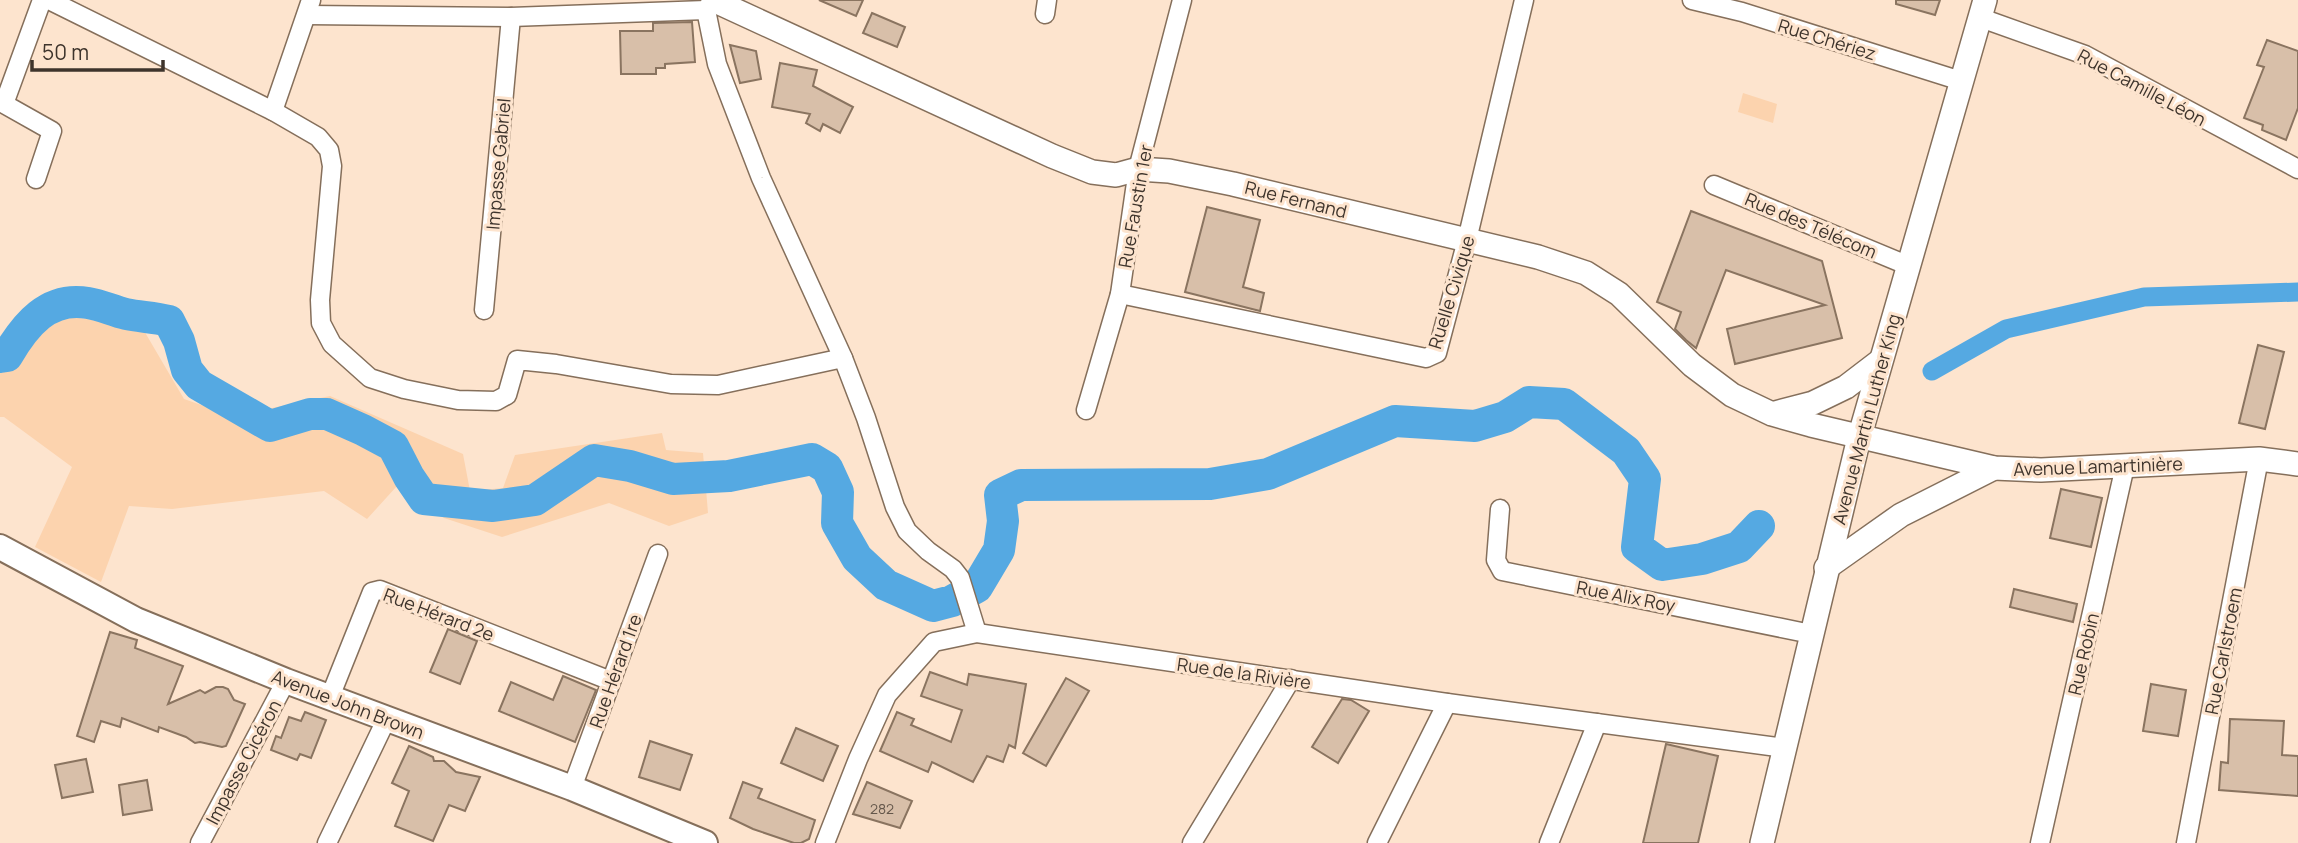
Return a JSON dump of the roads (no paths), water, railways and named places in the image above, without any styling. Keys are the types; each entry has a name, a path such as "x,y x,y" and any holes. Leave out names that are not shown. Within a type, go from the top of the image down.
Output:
{"main road":[{"name":"Avenue John Brown","path":"0,547 136,620 286,681 572,788 704,843"}],"street":[{"path":"36,179 52,131 4,104 42,0"},
{"path":"49,0 71,5 318,137 329,150 332,166 320,300 321,323 332,344 370,378 458,400 496,401 506,395 517,360 671,384 718,385 843,358"},
{"name":"Rue Faustin 1er","path":"1086,410 1120,294 1139,169 1182,0"},
{"name":"Ruelle Civique","path":"1120,294 1426,358 1437,353 1524,0"},
{"name":"Rue Chériez","path":"1692,0 1742,12 1961,81"},
{"path":"273,111 309,8 511,17 711,4 717,64 761,178 843,358 895,506 907,531 960,578 977,633"},
{"name":"Rue Fernand","path":"711,4 1092,172 1115,175 1139,169 1169,171 1233,184 1538,257 1587,273 1619,293 1692,365 1732,395 1772,414 1859,436"},
{"name":"Avenue Martin Luther King","path":"1762,843 1859,436 1983,9"},
{"name":"Rue Camille Léon","path":"1983,9 2085,55 2298,169"},
{"name":"Impasse Gabriel","path":"484,310 511,17"},
{"name":"Rue des Télécom","path":"1714,185 1909,266"},
{"path":"1772,414 1813,403 1846,387 1880,361"},
{"name":"Avenue Lamartinière","path":"1859,436 1994,468 2040,470 2259,459 2298,464"},
{"name":"Rue Carlstroem","path":"2186,843 2259,459"},
{"name":"Rue Robin","path":"2040,843 2125,466"},
{"path":"1826,568 1901,516 1994,468"},
{"name":"Rue Alix Roy","path":"1500,509 1496,560 1502,571 1811,634"},
{"name":"Rue Hérard 1re","path":"572,788 658,554"},
{"name":"Rue Hérard 2e","path":"330,697 372,592 380,590 611,681"},
{"name":"Rue de la Rivière","path":"825,843 887,695 934,642 977,633 1447,703 1785,748"},
{"path":"1192,843 1291,679"},
{"name":"Impasse Cicéron","path":"200,843 286,681"},
{"path":"1377,843 1447,703"},
{"path":"327,843 387,718"},
{"path":"1549,843 1597,723"}],"waterway":[{"path":"1932,371 2006,329 2144,297 2298,292"},
{"path":"0,357 7,356 39,315 61,304 88,303 126,314 169,321 179,341 187,370 199,385 270,426 310,414 327,414 363,430 393,446 424,499 493,506 535,500 594,460 630,466 673,479 729,476 812,459 827,468 838,492 837,523 857,558 886,585 933,606 952,601 977,587 999,550 1003,521 1000,495 1021,485 1210,484 1268,474 1395,421 1475,426 1505,417 1529,402 1564,404 1626,451 1645,479 1637,547 1662,565 1702,559 1739,547 1759,526"}]}
